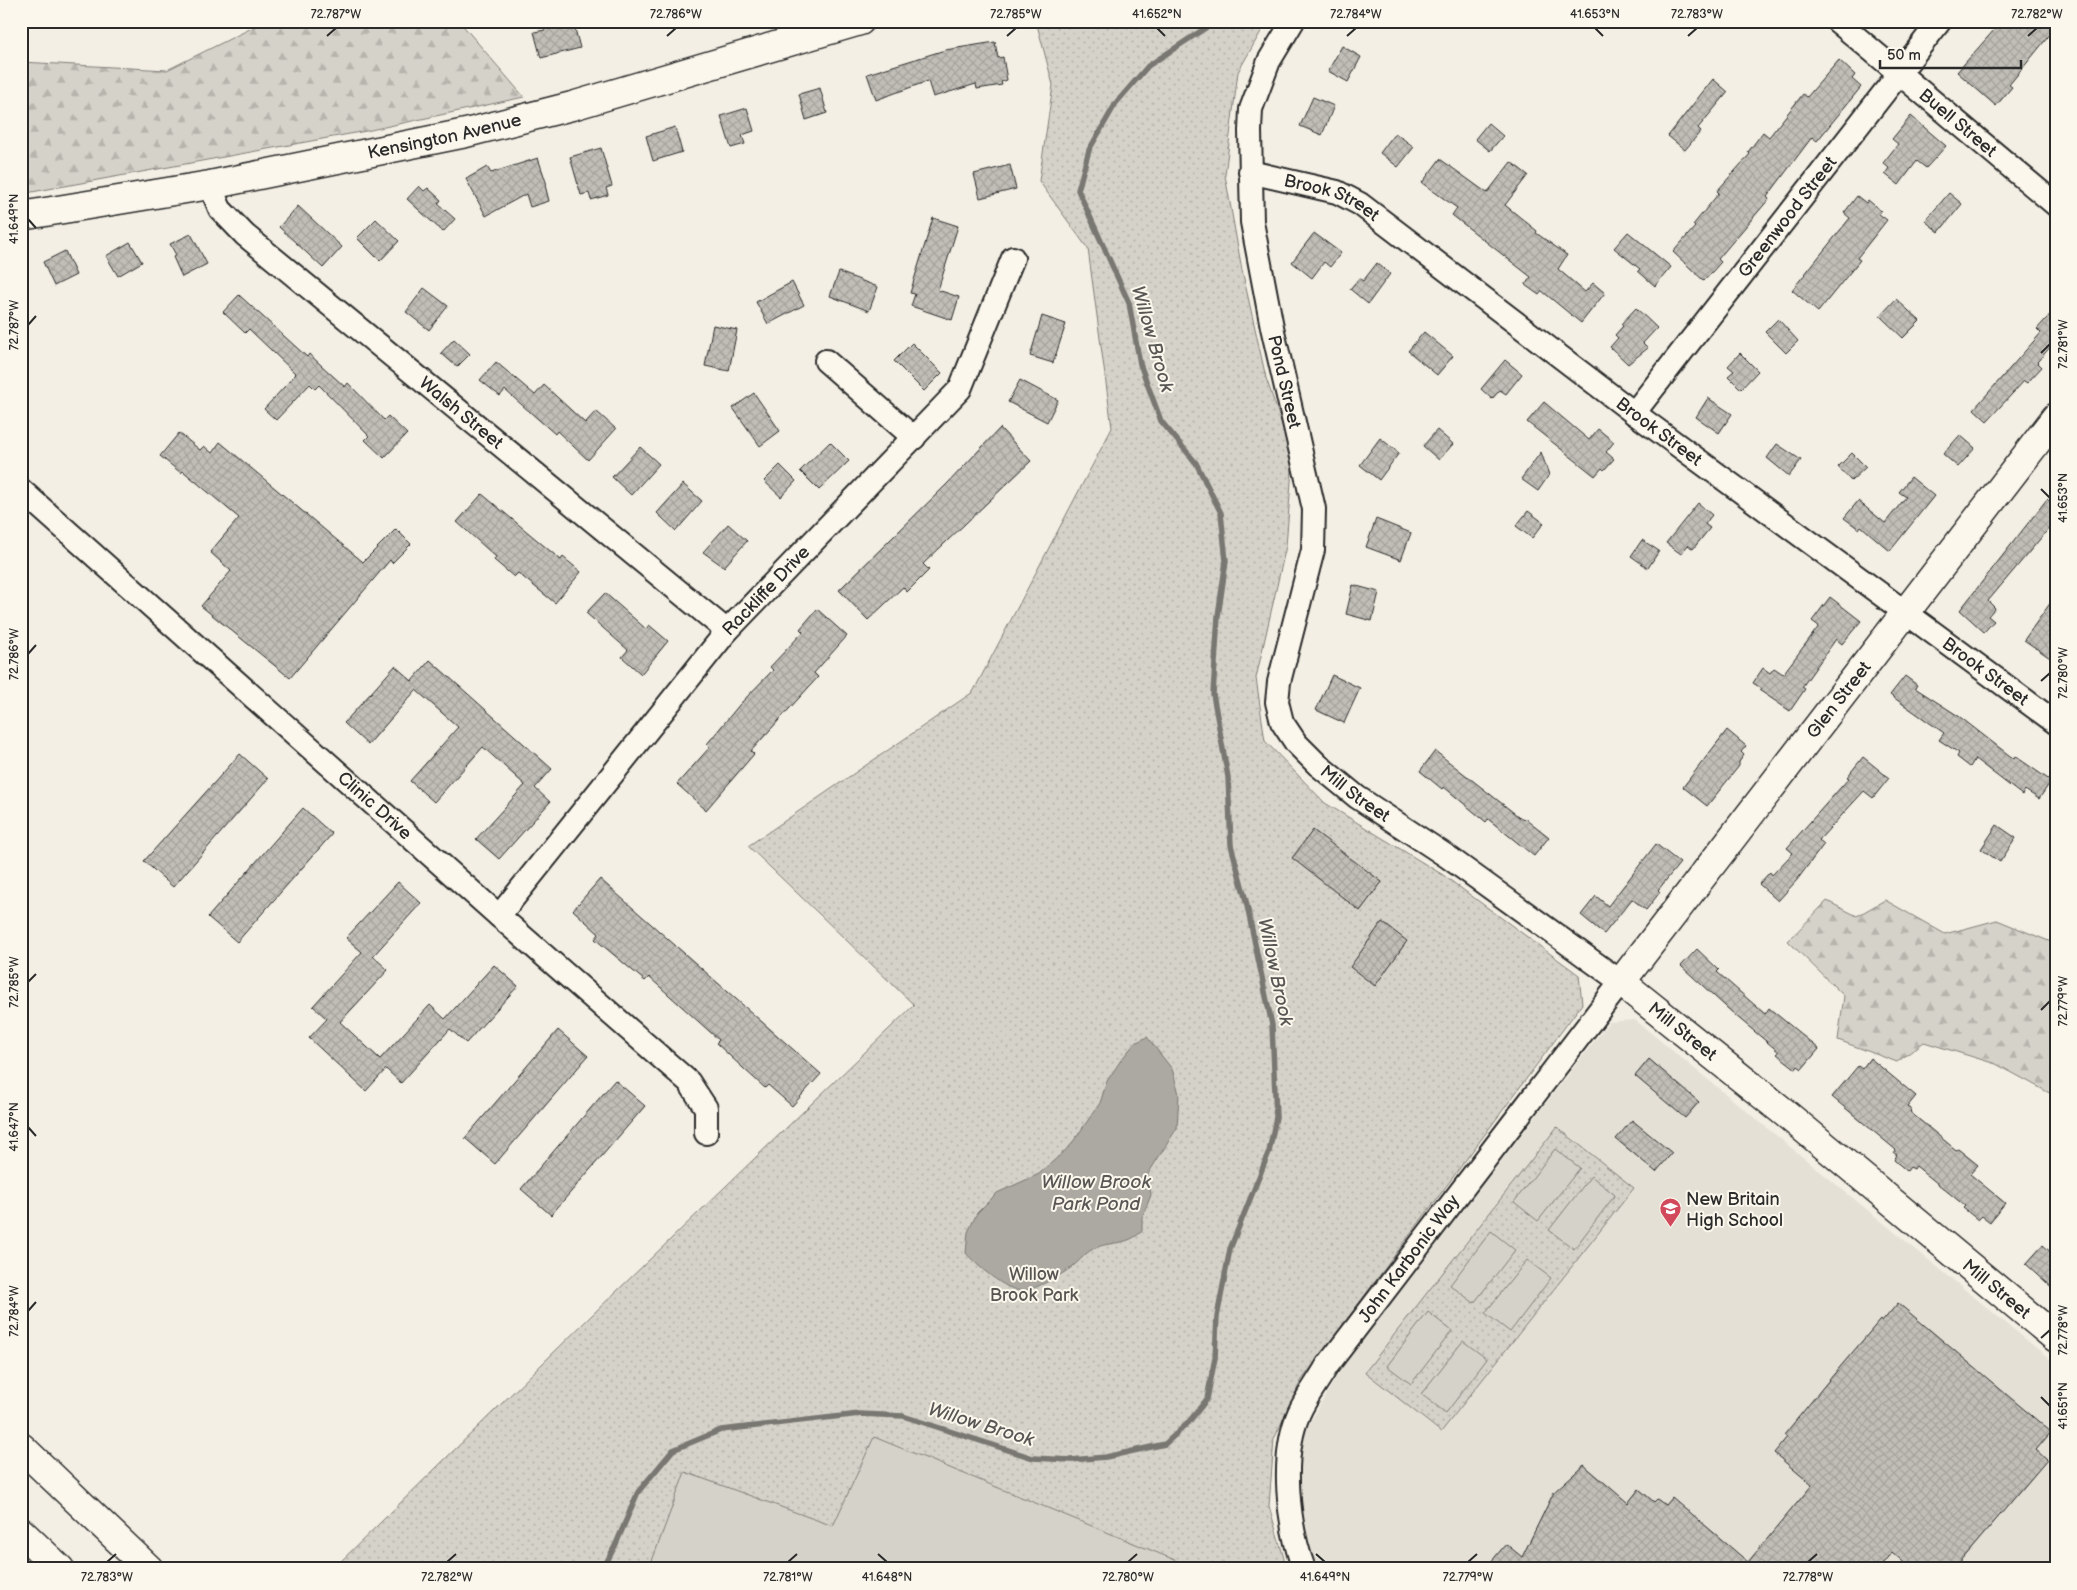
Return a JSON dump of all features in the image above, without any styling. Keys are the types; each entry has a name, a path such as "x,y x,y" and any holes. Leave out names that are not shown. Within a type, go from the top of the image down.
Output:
{"main road":[{"name":"Kensington Avenue","path":"21,216 210,185 515,121 856,22"},
{"name":"Glen Street","path":"1621,982 2056,417"},
{"name":"Mill Street","path":"1621,982 1785,1113 2056,1338"},
{"path":"21,1447 149,1569"},
{"path":"21,1532 60,1569"}],"street":[{"name":"Pond Street","path":"1293,21 1269,61 1251,110 1250,172 1252,222 1272,327 1314,509 1313,550 1279,682 1277,702 1282,722 1296,743"},
{"name":"Buell Street","path":"1837,21 2056,205"},
{"name":"Greenwood Street","path":"1634,413 1940,21"},
{"name":"Brook Street","path":"1250,172 1337,192 1360,204 1634,413 2056,724"},
{"name":"Walsh Street","path":"210,185 223,213 245,235 727,631"},
{"name":"Rackliffe Drive","path":"500,916 727,631 960,389 1012,258"},
{"path":"826,361 914,438"},
{"name":"Clinic Drive","path":"21,490 500,916 690,1082 706,1108 706,1133"},
{"name":"Mill Street","path":"1296,743 1318,765 1357,796 1448,857 1621,982"},
{"name":"John Karbonic Way","path":"1304,1569 1297,1550 1288,1490 1288,1460 1298,1414 1327,1366 1621,982"}],"shaded area":[{"name":"New Britain High School","path":"1635,1020 2056,1364 2056,1569 1315,1569 1298,1495 1303,1434 1344,1364 1609,1022"}],"green space":[{"path":"266,21 459,21 524,97 366,131 21,194 21,62 167,70"},
{"name":"Willow Brook Park","path":"1036,21 1267,21 1238,72 1225,175 1242,270 1266,378 1293,456 1286,546 1256,678 1265,741 1325,803 1443,875 1579,975 1582,1004 1301,1381 1274,1439 1269,1506 1287,1569 333,1569 592,1315 914,1005 748,846 973,692 1112,428 1088,249 1039,181 1053,85"},
{"path":"1885,900 1945,934 1997,920 2056,944 2055,1096 1996,1064 1924,1042 1897,1062 1838,1040 1844,996 1788,941 1827,901 1857,916"},
{"path":"1557,1127 1634,1188 1441,1432 1365,1372"},
{"path":"1555,1149 1580,1168 1538,1221 1514,1202"},
{"path":"1591,1176 1615,1195 1574,1249 1549,1230"},
{"path":"1491,1231 1515,1250 1474,1303 1450,1285"},
{"path":"1527,1260 1551,1278 1510,1332 1485,1313"},
{"path":"1428,1312 1452,1331 1411,1384 1387,1366"},
{"path":"1463,1341 1487,1359 1446,1413 1421,1394"},
{"path":"874,1437 1197,1569 649,1569 685,1472 833,1526"}],"water":[{"name":"Willow Brook Park Pond","path":"1147,1037 1172,1069 1179,1094 1177,1128 1148,1174 1151,1195 1142,1218 1142,1231 1130,1239 1093,1249 1063,1273 1034,1288 1022,1291 1008,1287 983,1270 966,1253 968,1232 977,1213 997,1193 1039,1174 1070,1146 1100,1103 1107,1081 1121,1060 1135,1043"}],"building":[{"path":"543,21 573,21 580,48 541,58 534,32 545,30"},
{"path":"2002,21 2056,21 2056,27 2009,85 2012,87 1996,106 1957,72"},
{"path":"995,42 998,58 1003,57 1007,80 1001,82 1002,85 977,89 976,84 933,97 928,81 876,100 867,74 945,50"},
{"path":"1342,46 1361,57 1348,82 1328,71"},
{"path":"1839,60 1855,75 1852,79 1861,87 1817,141 1812,137 1767,197 1769,199 1718,259 1721,262 1704,281 1673,252 1695,227 1693,225 1719,193 1717,191 1750,154 1748,152 1763,132 1769,137 1803,94 1807,97"},
{"path":"1713,79 1728,92 1698,128 1701,131 1685,150 1668,136"},
{"path":"820,88 827,113 806,120 799,94"},
{"path":"1313,97 1334,106 1322,135 1300,126"},
{"path":"747,108 754,131 742,135 745,144 731,148 721,116"},
{"path":"1911,116 1946,146 1926,168 1917,161 1899,185 1885,174 1889,168 1883,163 1898,144 1892,139"},
{"path":"1488,123 1503,136 1490,151 1475,139"},
{"path":"675,127 682,152 653,161 646,136"},
{"path":"1395,133 1414,147 1398,167 1380,153"},
{"path":"601,148 612,186 606,188 608,195 591,200 589,193 581,195 570,157"},
{"path":"538,158 547,185 545,185 549,201 530,207 526,194 486,216 466,179 487,167 491,173"},
{"path":"1440,159 1487,193 1511,162 1528,175 1505,205 1537,231 1536,233 1567,255 1558,269 1585,292 1593,283 1605,293 1581,323 1542,291 1539,295 1525,285 1531,277 1452,215 1457,208 1422,183"},
{"path":"1010,165 1016,189 980,198 974,174"},
{"path":"419,186 424,191 428,188 441,200 438,204 455,219 443,232 407,199"},
{"path":"1949,193 1962,204 1939,232 1925,221"},
{"path":"1857,196 1866,203 1868,200 1881,211 1879,214 1887,220 1857,258 1860,260 1818,312 1792,290 1850,218 1844,213"},
{"path":"298,206 342,247 323,268 279,227"},
{"path":"933,218 958,226 938,290 959,297 952,320 911,306 915,294 910,293"},
{"path":"376,219 399,241 380,261 357,238"},
{"path":"1628,232 1671,267 1655,286 1638,271 1640,269 1614,248"},
{"path":"1314,233 1341,253 1330,267 1324,262 1312,278 1292,262"},
{"path":"191,234 207,264 182,277 173,257 176,255 170,244"},
{"path":"130,242 142,262 118,276 106,256"},
{"path":"65,251 76,275 54,286 43,262"},
{"path":"1377,263 1390,274 1368,304 1350,289 1359,278 1363,281"},
{"path":"839,272 878,287 869,311 830,296"},
{"path":"792,282 804,305 768,324 756,302"},
{"path":"424,288 448,306 429,330 406,312"},
{"path":"239,295 307,357 309,354 345,387 348,383 384,420 388,416 407,434 384,458 365,440 369,436 319,385 315,389 310,384 276,420 264,409 296,374 249,329 245,333 223,312"},
{"path":"1896,299 1920,321 1903,338 1880,316"},
{"path":"1636,308 1657,328 1643,343 1648,348 1628,364 1610,347 1618,338 1615,335 1623,326 1621,324"},
{"path":"2056,308 2056,346 2053,344 2037,362 2042,367 2027,383 2024,381 1987,421 1974,409 2041,333 2037,329"},
{"path":"1042,316 1066,324 1053,363 1030,356"},
{"path":"1778,319 1798,341 1786,353 1765,332"},
{"path":"713,325 737,330 729,371 705,366"},
{"path":"1424,332 1453,356 1437,375 1408,351"},
{"path":"454,339 470,354 457,367 441,353"},
{"path":"912,343 942,373 924,391 894,361"},
{"path":"1740,353 1758,371 1741,389 1728,376 1734,371 1728,366"},
{"path":"1505,360 1522,374 1506,394 1500,390 1492,399 1481,389"},
{"path":"496,362 535,395 544,385 585,423 596,411 616,429 588,460 557,431 555,434 505,390 500,396 480,380"},
{"path":"1020,380 1058,400 1047,422 1008,402"},
{"path":"754,393 780,431 760,446 733,408"},
{"path":"1708,398 1732,414 1719,433 1696,417"},
{"path":"1544,402 1589,440 1598,429 1614,442 1606,452 1614,459 1604,470 1602,468 1595,476 1527,422"},
{"path":"1000,428 1031,461 923,564 929,570 907,592 903,587 868,620 839,590 947,484"},
{"path":"1437,430 1453,444 1439,460 1423,446"},
{"path":"179,433 200,450 204,446 212,453 220,442 363,562 396,529 411,544 392,563 390,560 290,678 201,606 231,571 210,552 239,518 183,471 181,473 160,456"},
{"path":"1960,435 1975,448 1958,467 1943,454"},
{"path":"1380,438 1399,453 1379,480 1360,465"},
{"path":"830,442 849,461 819,490 800,471"},
{"path":"1777,444 1801,460 1789,476 1767,458"},
{"path":"640,447 659,464 631,495 612,477"},
{"path":"1541,452 1549,475 1538,491 1521,479"},
{"path":"1852,453 1866,467 1851,481 1838,467"},
{"path":"780,465 796,481 781,497 764,481"},
{"path":"1911,477 1934,496 1890,551 1861,526 1859,529 1844,518 1858,501 1885,523 1906,497 1899,492"},
{"path":"683,484 702,501 676,531 657,513"},
{"path":"482,494 561,560 563,557 581,572 555,603 518,573 514,577 494,560 496,557 457,522"},
{"path":"2047,499 2056,507 2056,520 1988,601 1995,608 1988,616 1994,621 1984,632 1960,610"},
{"path":"1698,503 1712,515 1705,524 1710,528 1693,549 1688,545 1681,554 1666,543"},
{"path":"1528,511 1544,523 1532,538 1516,526"},
{"path":"1376,519 1411,533 1401,560 1366,547"},
{"path":"728,524 747,541 724,567 703,552"},
{"path":"1642,540 1659,551 1648,568 1631,556"},
{"path":"1353,585 1379,592 1372,621 1346,614"},
{"path":"605,593 646,629 649,625 668,641 641,674 622,657 628,650 586,613"},
{"path":"2056,595 2056,662 2024,640"},
{"path":"1830,597 1861,621 1842,644 1836,639 1802,687 1805,689 1790,711 1759,690 1761,688 1753,683 1763,668 1770,673 1774,668 1783,674 1819,626 1812,621"},
{"path":"817,609 847,636 814,673 818,677 751,751 754,754 706,810 677,784 710,747 707,744 740,704 773,670 770,667 803,632 800,629"},
{"path":"430,660 552,769 535,788 550,802 499,859 476,839 525,785 483,747 434,802 410,781 458,727 416,690 368,745 344,723 395,666 412,681"},
{"path":"1332,675 1360,688 1344,723 1316,710"},
{"path":"1905,676 1917,685 1915,688 1960,717 2014,759 2015,756 2051,781 2039,799 2025,790 2022,795 1975,759 1970,767 1957,757 1959,753 1939,740 1944,733 1890,695"},
{"path":"1727,730 1746,746 1741,752 1744,755 1739,762 1739,766 1707,806 1683,787"},
{"path":"1435,751 1523,820 1525,818 1549,837 1534,856 1488,819 1486,822 1444,787 1442,789 1420,771"},
{"path":"240,754 268,779 173,887 144,861"},
{"path":"1863,757 1889,778 1873,798 1864,791 1819,840 1824,844 1797,880 1778,901 1759,884 1770,872 1772,875 1793,853 1787,848 1849,778 1847,777"},
{"path":"303,808 332,834 237,942 208,917"},
{"path":"1997,825 2016,838 2000,862 1981,849"},
{"path":"1313,830 1382,882 1360,911 1292,858"},
{"path":"1656,844 1680,863 1658,890 1660,892 1646,910 1632,899 1604,934 1581,915 1596,896 1608,906"},
{"path":"600,879 821,1074 792,1106 768,1085 765,1088 716,1043 719,1040 649,977 645,981 595,939 599,934 573,910"},
{"path":"398,882 421,903 373,956 388,970 340,1022 380,1059 430,1005 445,1019 494,965 518,986 466,1043 450,1029 401,1083 386,1069 366,1091 309,1038 327,1019 313,1006 362,952 346,938"},
{"path":"1382,922 1407,941 1375,986 1350,967"},
{"path":"1697,949 1719,970 1717,972 1765,1014 1769,1008 1819,1049 1802,1069 1798,1066 1796,1069 1777,1054 1779,1052 1681,966"},
{"path":"558,1030 588,1056 495,1164 465,1138"},
{"path":"1870,1058 1916,1096 1907,1107 1912,1110 1910,1112 1956,1150 1958,1149 1978,1165 1970,1174 2005,1203 1990,1222 1982,1216 1978,1220 1963,1208 1965,1206 1916,1166 1914,1169 1910,1167 1907,1171 1894,1160 1897,1155 1894,1153 1896,1150 1832,1097 1858,1066 1862,1069"},
{"path":"1649,1059 1699,1102 1685,1118 1635,1076"},
{"path":"615,1080 645,1106 551,1215 521,1189"},
{"path":"1632,1120 1672,1153 1656,1172 1616,1139"},
{"path":"2043,1245 2056,1257 2056,1291 2026,1264"},
{"path":"1898,1303 2051,1432 2036,1450 2047,1460 1954,1569 1911,1569 1892,1552 1878,1569 1485,1569 1506,1544 1522,1557 1554,1492 1584,1465 1628,1503 1639,1489 1654,1502 1657,1499 1665,1505 1672,1497 1748,1562 1812,1485 1774,1453 1787,1437 1784,1435 1880,1320 1882,1322"}],"waterway":[{"name":"Willow Brook","path":"603,1569 638,1492 673,1450 721,1430 860,1414 903,1416 1033,1458 1071,1460 1106,1457 1165,1444 1188,1423 1207,1399 1215,1358 1217,1317 1230,1249 1269,1152 1276,1117 1272,1025 1246,901 1231,845 1228,777 1213,694 1218,616 1226,561 1221,513 1196,463 1161,421 1140,364 1129,303 1078,190 1089,150 1116,103 1148,66 1216,21"}],"place":[{"name":"New Britain High School","path":"1670,1228"}]}
